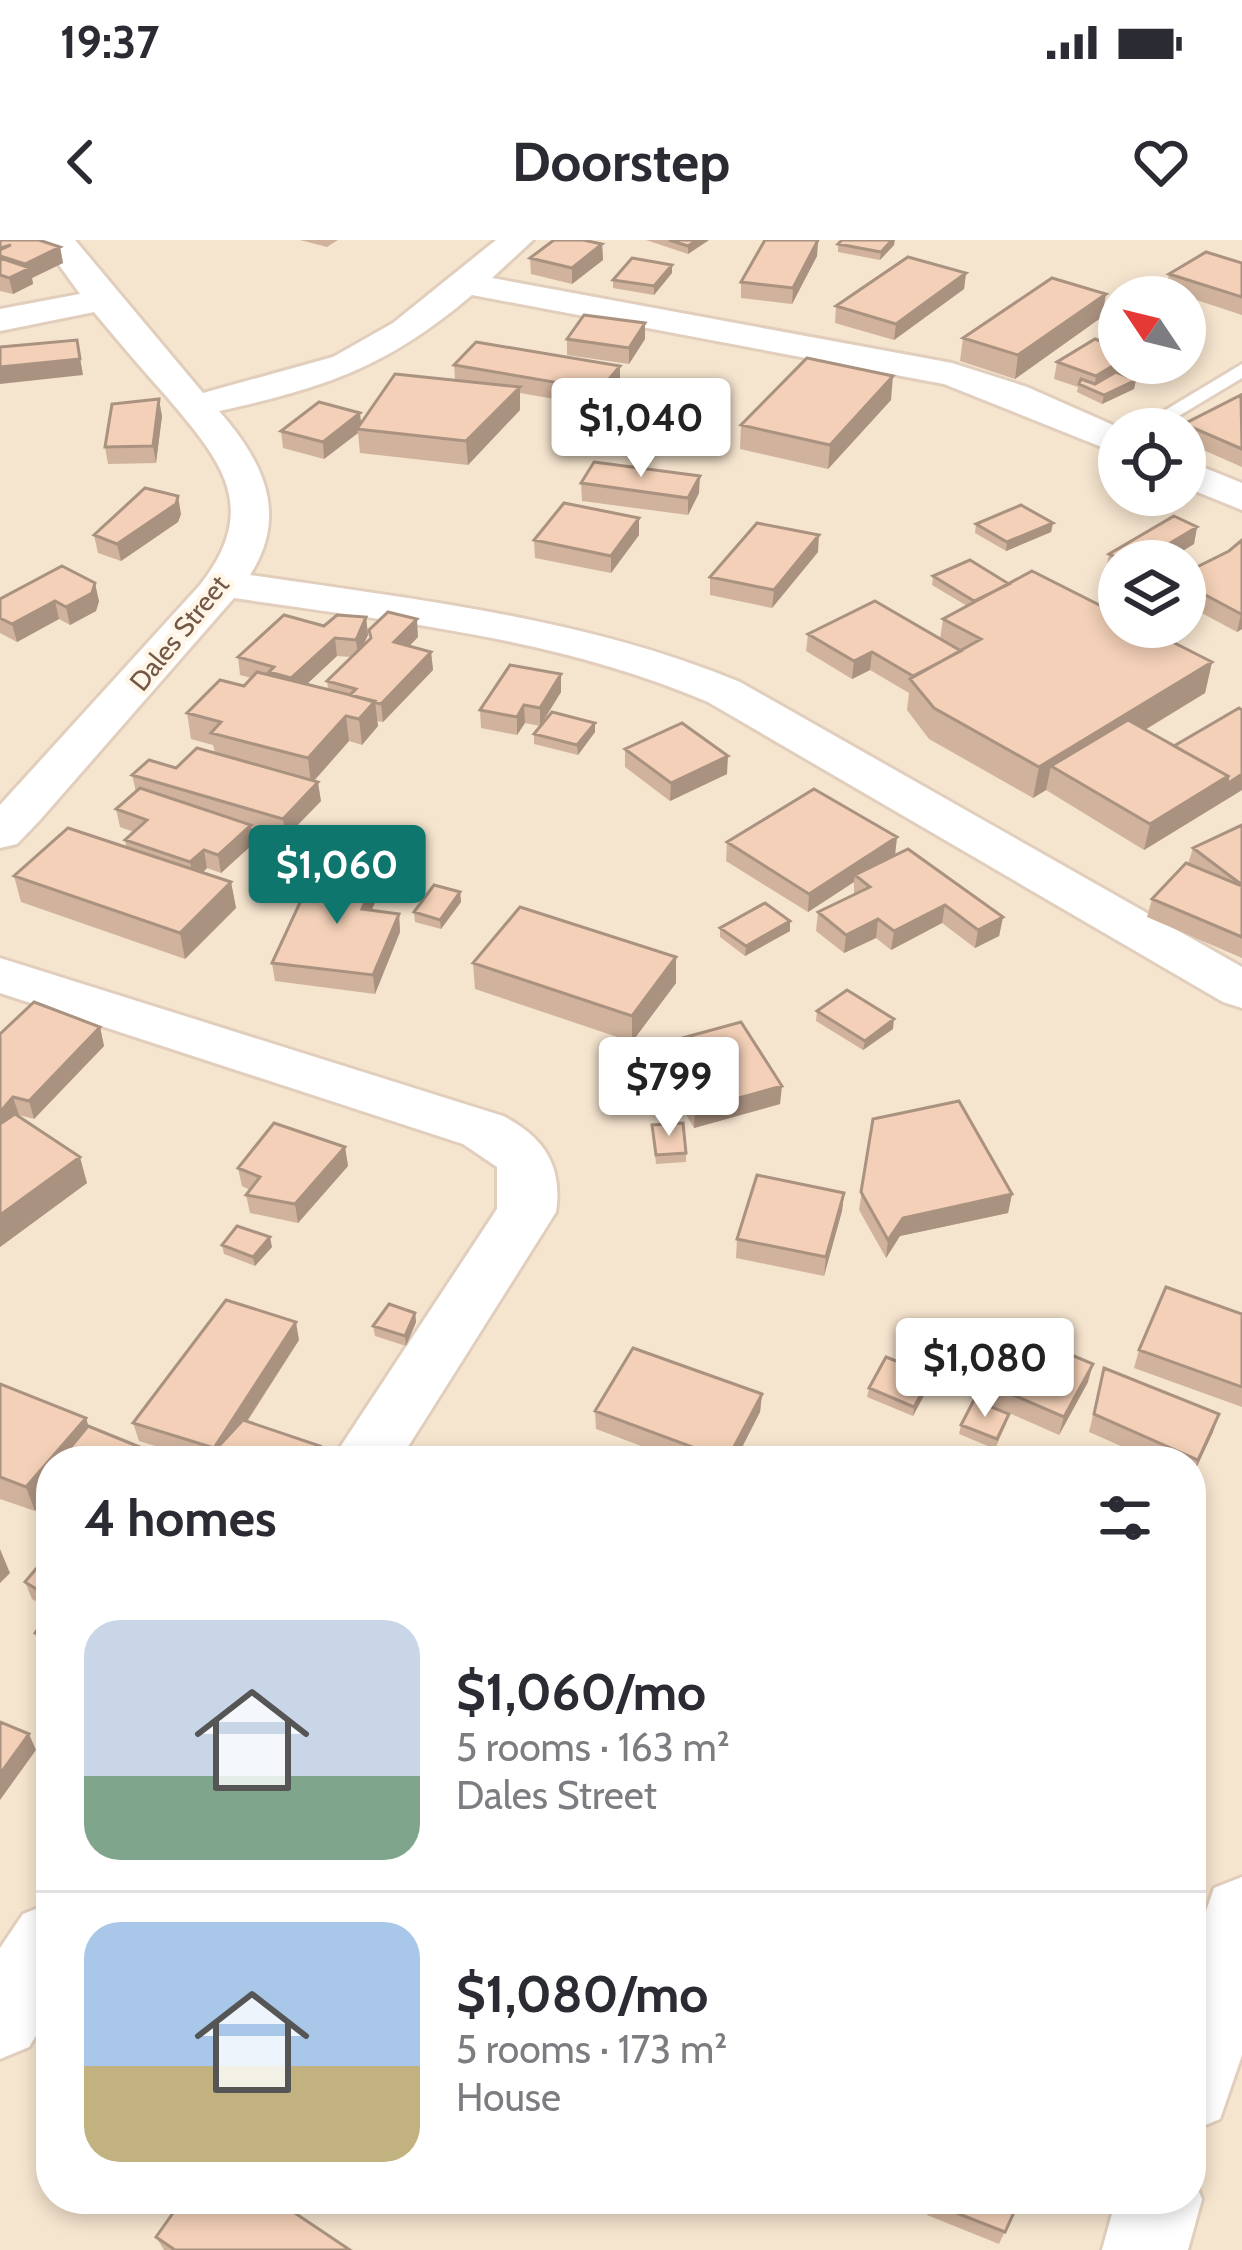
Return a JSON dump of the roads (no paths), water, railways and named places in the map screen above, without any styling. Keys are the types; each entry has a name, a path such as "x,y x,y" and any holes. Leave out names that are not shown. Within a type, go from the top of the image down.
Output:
{"street":[{"name":"Dales Street","path":"0,833 84,748 223,584 245,545 252,513 234,452 102,301 58,240"},
{"path":"194,406 320,374 364,357 401,334 515,240"},
{"path":"464,283 952,374 1015,395 1098,433"},
{"path":"0,320 102,301"},
{"path":"1206,482 1242,498"},
{"path":"223,584 584,640 673,668 724,692 1242,990"},
{"path":"0,975 483,1130 506,1141 524,1161 532,1184 526,1213 374,1446"},
{"path":"1206,2039 1242,1915"},
{"path":"0,2019 36,1964"},
{"path":"1144,2250 1155,2214"}],"lane":[{"path":"1179,408 1242,370"}]}
